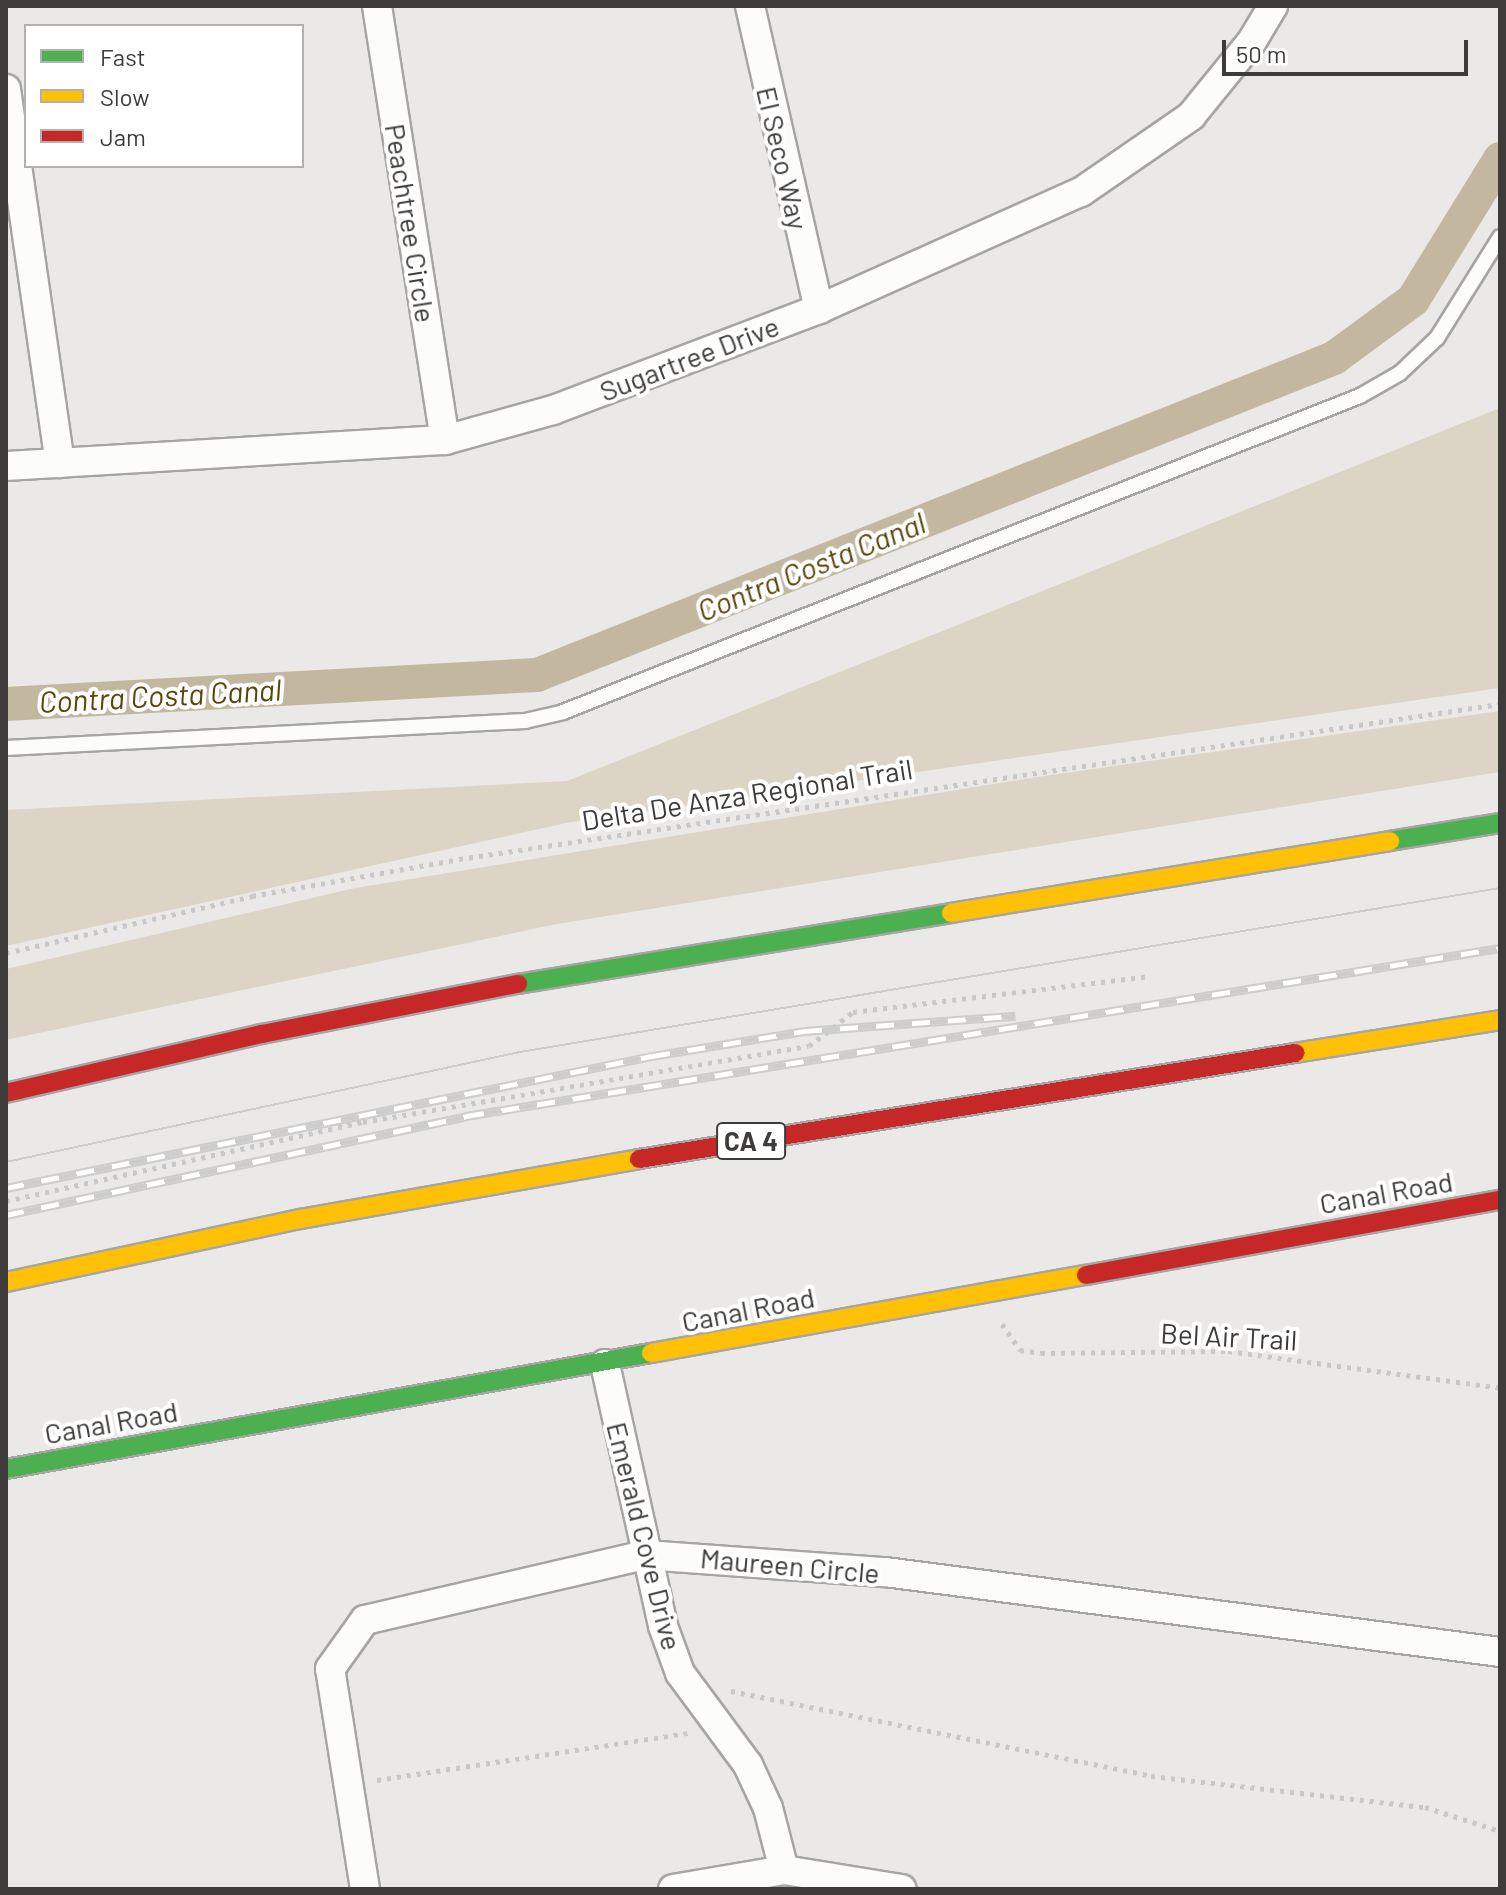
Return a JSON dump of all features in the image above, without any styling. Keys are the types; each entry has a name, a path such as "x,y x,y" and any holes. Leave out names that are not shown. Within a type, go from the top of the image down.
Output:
{"main road":[{"path":"6,1093 262,1034 525,983 1500,823"},
{"name":"CA 4","path":"6,1282 300,1219 558,1172 1500,1020"},
{"name":"Canal Road","path":"6,1469 605,1364 1500,1200"}],"street":[{"name":"Peachtree Circle","path":"377,6 445,440"},
{"name":"El Seco Way","path":"750,6 819,309"},
{"name":"Sugartree Drive","path":"6,466 445,440 553,410 819,309 1081,192 1191,116 1252,41 1273,6"},
{"path":"6,89 60,463"},
{"name":"Emerald Cove Drive","path":"605,1364 663,1626 687,1683 748,1765 761,1793 784,1870"},
{"name":"Maureen Circle","path":"365,1889 345,1785 330,1669 365,1620 645,1555 885,1572 1500,1652"},
{"path":"673,1889 784,1870 901,1889"}],"lane":[{"path":"6,748 525,721 563,712 1360,396 1400,373 1437,338 1500,237"}],"path":[{"name":"Delta De Anza Regional Trail","path":"6,953 252,896 459,859 1500,704"},
{"path":"6,1201 363,1122 809,1046 853,1012 1151,976"},
{"name":"Bel Air Trail","path":"992,1292 1006,1336 1020,1350 1228,1351 1500,1388"},
{"path":"687,1683 1151,1776 1425,1807 1500,1831"},
{"path":"345,1785 719,1728"}],"shaded area":[{"path":"1500,408 1500,688 571,822 6,946 6,810 567,781"},
{"path":"1500,711 1500,772 557,924 6,1040 6,969 355,888 1030,778"}],"waterway":[{"name":"Contra Costa Canal","path":"6,704 537,675 1334,358 1413,300 1500,159"}],"tram line":[{"path":"6,1162 520,1052 1500,888"}],"railway":[{"path":"6,1215 466,1116 1500,948"},
{"path":"6,1188 652,1056 804,1031 1015,1016"}],"traffic: fast":[{"path":"1390,841 1500,823"},
{"path":"518,984 951,913"},
{"path":"6,1469 651,1353"}],"traffic: slow":[{"path":"951,913 1390,841"},
{"path":"1295,1053 1500,1020"},
{"path":"6,1282 300,1219 639,1159"},
{"path":"651,1353 1086,1275"}],"traffic: jam":[{"path":"6,1093 262,1034 518,984"},
{"path":"639,1159 1295,1053"},
{"path":"1086,1275 1500,1200"}]}
